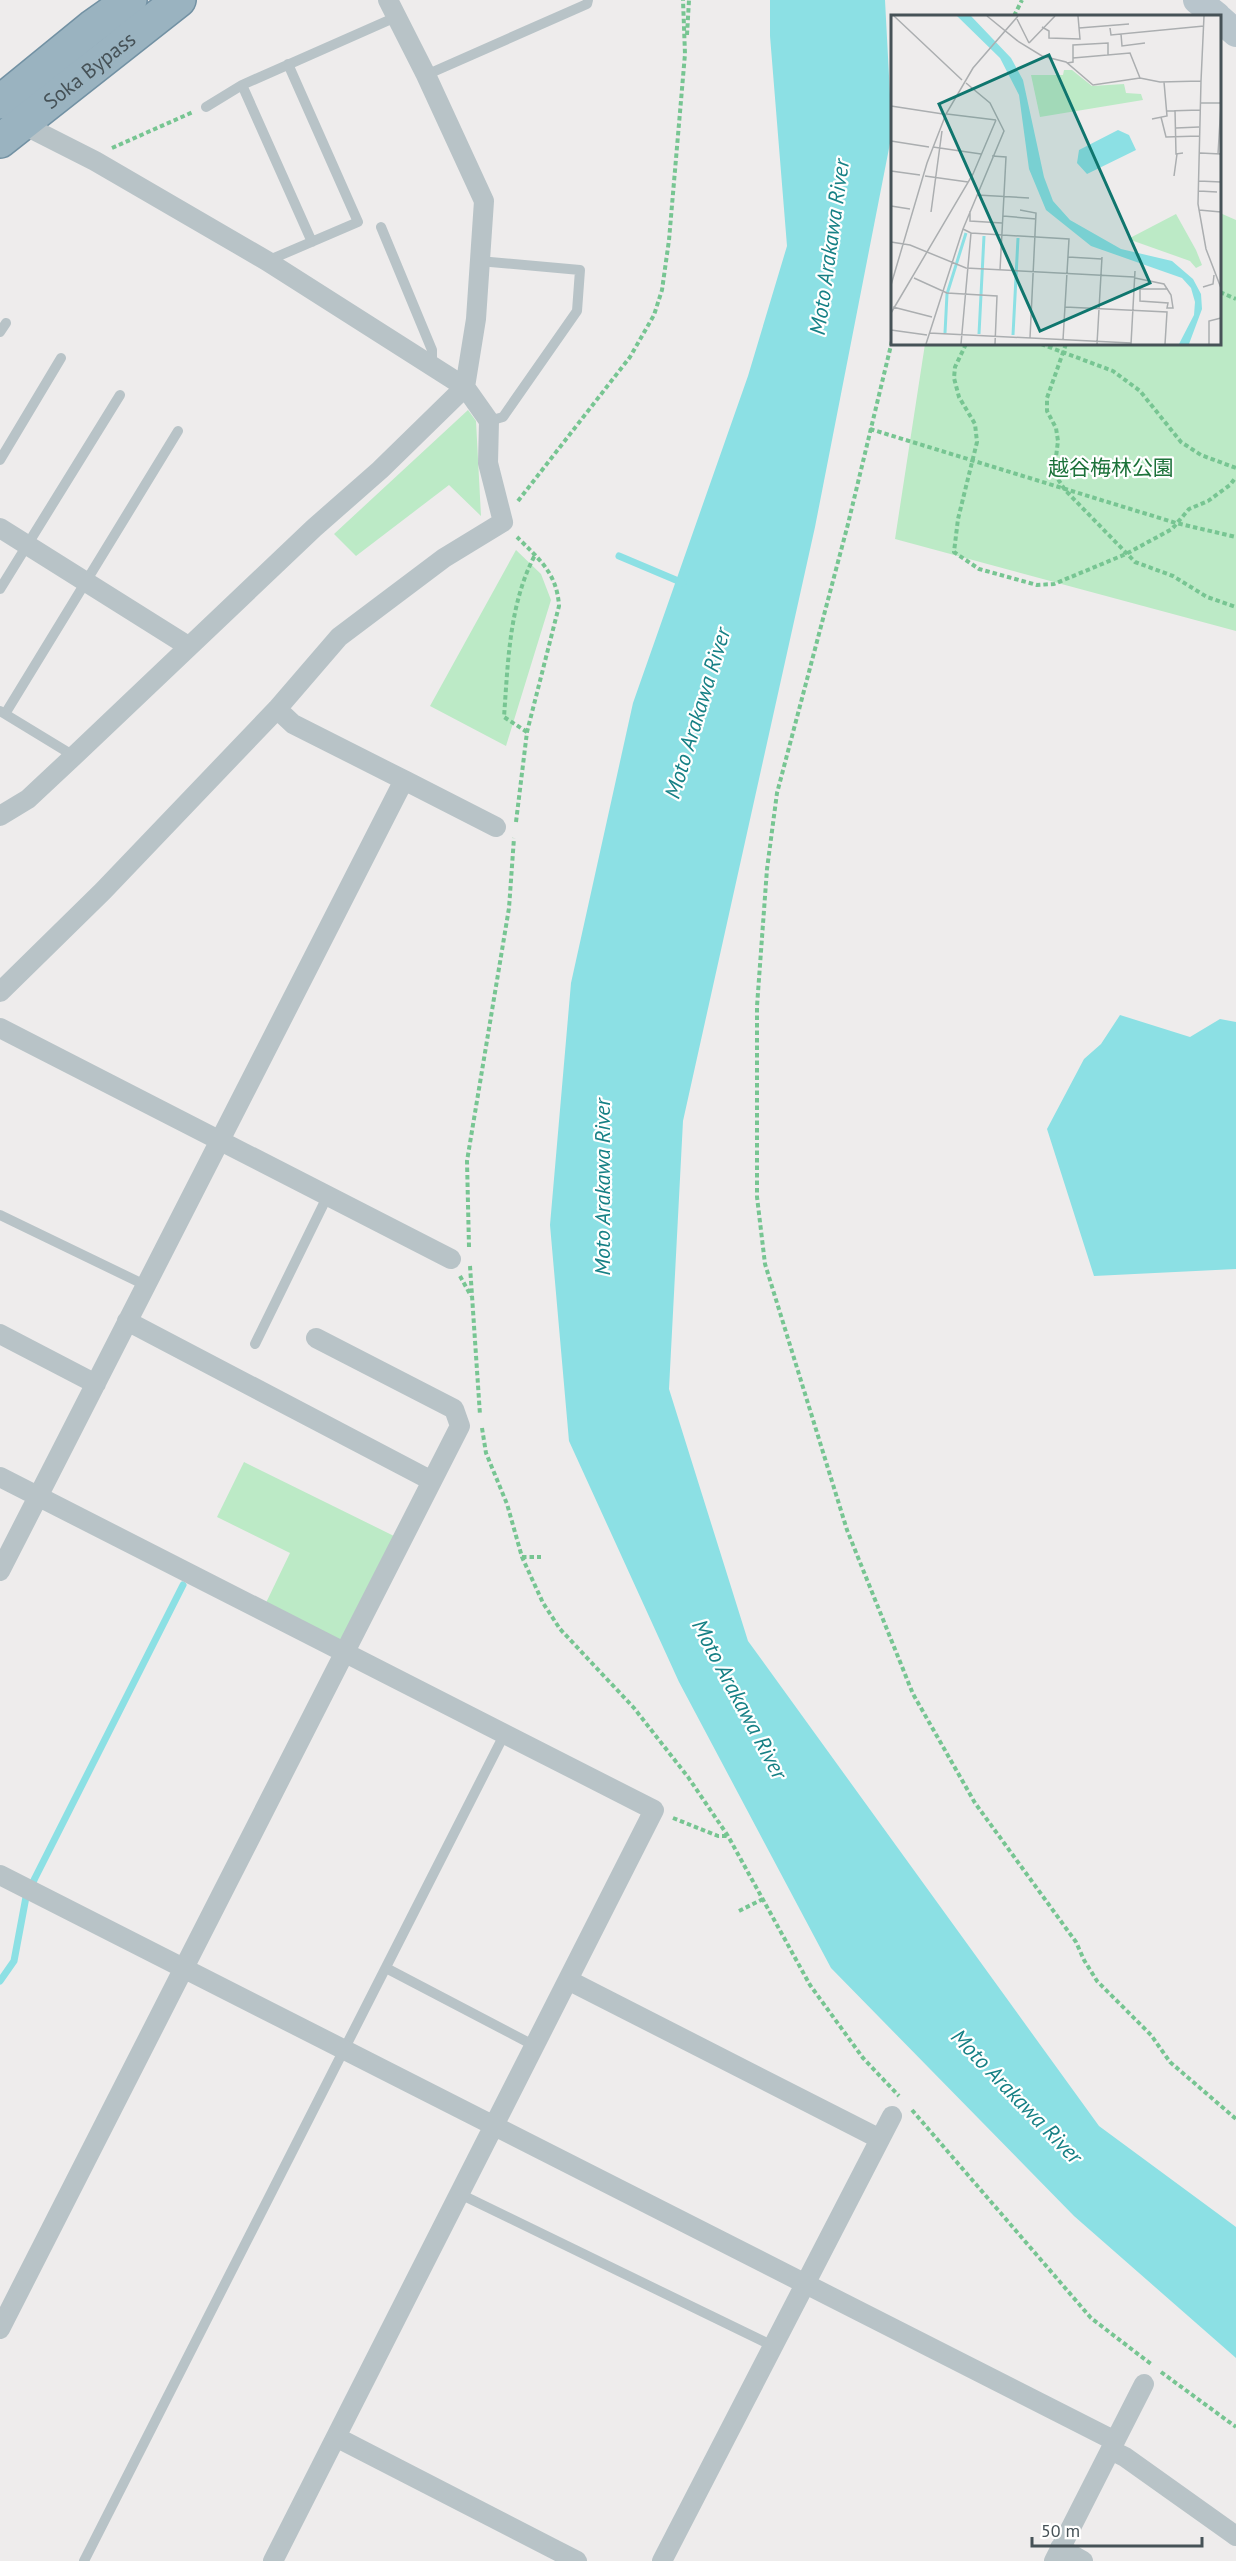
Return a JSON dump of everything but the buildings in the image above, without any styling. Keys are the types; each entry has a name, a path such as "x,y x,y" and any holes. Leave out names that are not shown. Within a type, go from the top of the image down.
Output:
{"highway":[{"name":"Soka Bypass","path":"7,122 130,0"},
{"name":"Soka Bypass","path":"7,122 178,0"}],"main road":[{"path":"1197,0 1214,15"},
{"path":"1221,20 1236,33"}],"street":[{"path":"0,816 28,799 174,664 188,646 380,470 465,387 476,319 484,201 426,75 392,9"},
{"path":"0,992 104,891 277,709 339,637 444,558 503,522 488,464 489,421 465,387 267,261 94,161 7,122"},
{"path":"0,528 188,646"},
{"path":"277,709 293,724 496,827"},
{"path":"0,1571 404,780"},
{"path":"0,1028 328,1195 460,1259"},
{"path":"127,1322 432,1481"},
{"path":"0,1334 96,1384"},
{"path":"0,2329 460,1426 454,1409 316,1338"},
{"path":"0,1478 654,1810 273,2561"},
{"path":"0,1875 805,2284 1113,2446 1236,2536"},
{"path":"568,1980 880,2139"},
{"path":"662,2561 892,2116"},
{"path":"1083,2561 1057,2555 1144,2384"},
{"path":"336,2437 577,2561"}],"lane":[{"path":"426,75 587,4 588,0"},
{"path":"206,107 242,85 288,64 392,9"},
{"path":"267,261 358,222 288,64"},
{"path":"242,85 312,242"},
{"path":"381,227 432,350 432,368"},
{"path":"479,261 580,270 577,311 503,417 489,421"},
{"path":"0,460 61,358"},
{"path":"0,589 120,395"},
{"path":"74,756 2,712 178,431"},
{"path":"255,1344 328,1195"},
{"path":"0,1215 146,1285"},
{"path":"84,2561 504,1735"},
{"path":"386,1968 535,2046"},
{"path":"460,2194 773,2346"}],"path":[{"path":"683,0 685,54"},
{"path":"469,1249 467,1161 509,908 515,829 527,732 559,606 558,587 535,555 503,522 630,357 654,315 662,290 669,240 689,0"},
{"path":"1014,15 1022,0"},
{"path":"94,161 115,145 206,107"},
{"path":"1221,292 1236,299"},
{"path":"891,344 848,524 777,793 769,858 757,1006 757,1197 765,1264 847,1530 913,1694 975,1803 1076,1942 1097,1981 1151,2035 1170,2062 1236,2119"},
{"path":"966,345 955,366 954,378 959,396 975,424 977,442 958,519 954,552 964,561 979,569 1037,585 1054,584 1126,554 1172,529 1189,508 1208,501 1230,485 1236,477"},
{"path":"1044,345 1113,371 1140,391 1181,442 1201,455 1236,468"},
{"path":"1065,345 1047,398 1047,411 1056,428 1058,441 1054,473 1065,490 1135,562 1173,576 1207,597 1236,607"},
{"path":"870,429 1176,523 1236,537"},
{"path":"527,732 504,717 510,641 525,575 535,555"},
{"path":"460,1259 486,1453 507,1504 522,1557 543,1603 560,1629 634,1708 688,1777 728,1836 810,1985 863,2058 1091,2318 1236,2427"},
{"path":"522,1557 541,1557"},
{"path":"654,1810 718,1836 728,1836"},
{"path":"740,1911 763,1899"}],"green space":[{"name":"越谷梅林公園","path":"1221,213 1236,220 1236,631 895,539 925,345 1221,345"},
{"path":"468,410 476,421 481,516 449,485 356,556 334,534"},
{"path":"516,550 541,574 551,600 506,746 430,706"},
{"path":"244,1462 396,1537 342,1648 263,1609 290,1553 217,1517"}],"water":[{"name":"Moto Arakawa River","path":"770,0 885,0 891,138 815,527 683,1121 669,1389 748,1641 1099,2126 1236,2227 1236,2358 1074,2216 831,1968 679,1682 569,1441 550,1225 571,983 633,703 748,376 787,246 770,36"},
{"path":"1120,1015 1190,1037 1220,1019 1236,1022 1236,1269 1094,1276 1047,1129 1084,1059 1101,1044"}],"waterway":[{"path":"619,556 683,583"},
{"path":"0,1981 14,1961 26,1897 183,1585"}]}
